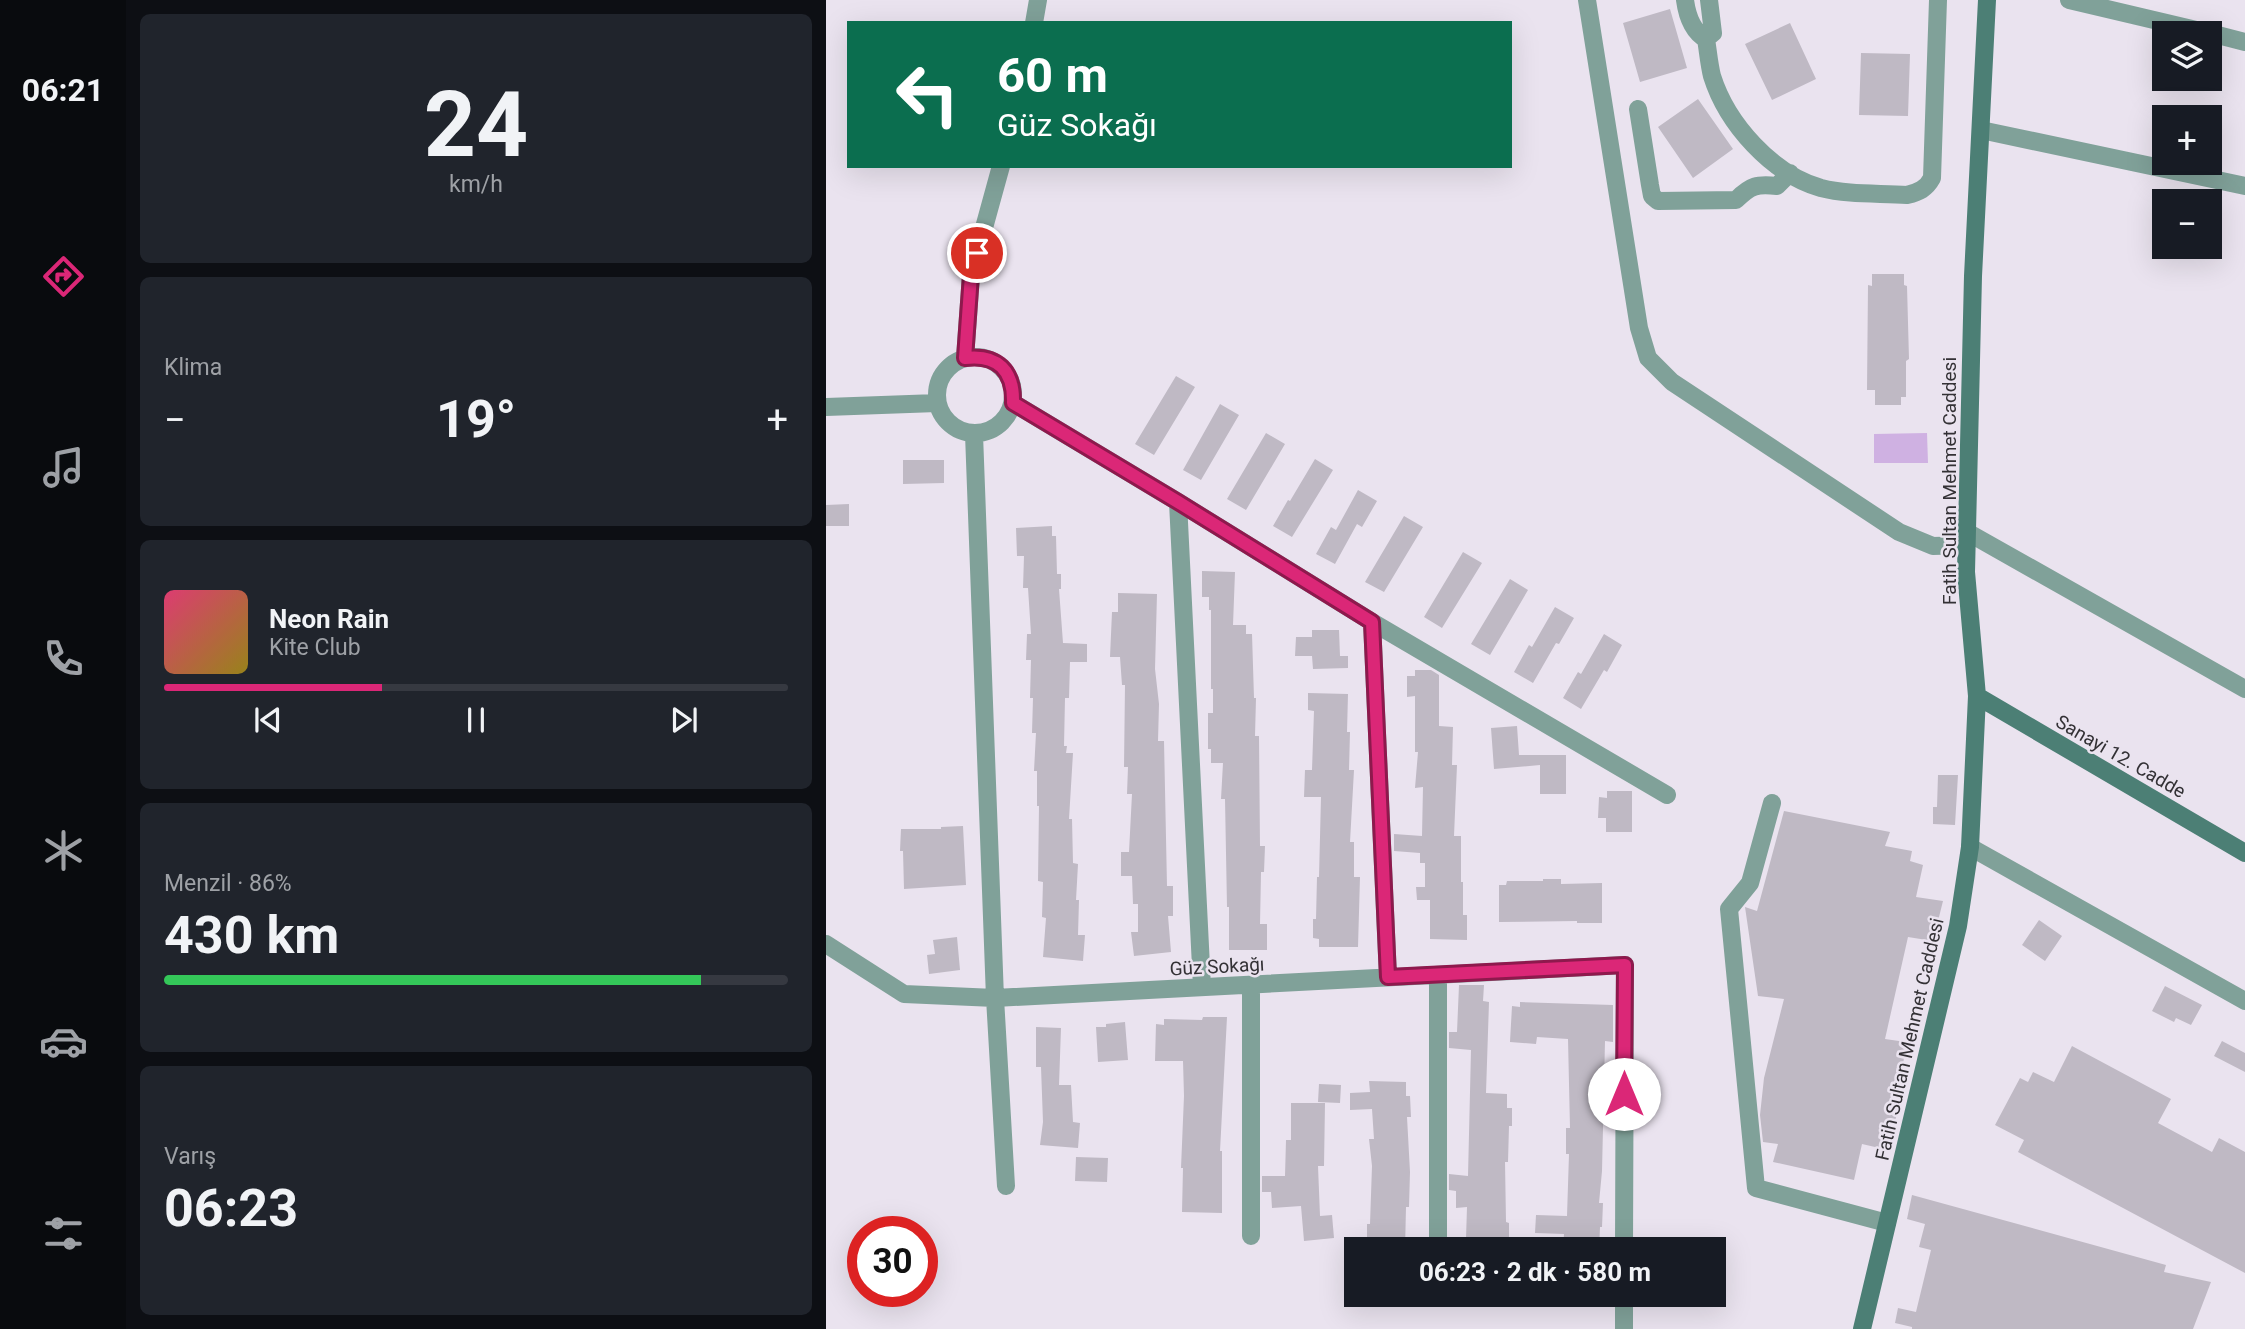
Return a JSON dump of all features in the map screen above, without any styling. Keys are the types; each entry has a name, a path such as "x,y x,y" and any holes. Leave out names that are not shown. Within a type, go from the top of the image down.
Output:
{"main road":[{"name":"Fatih Sultan Mehmet Caddesi","path":"1862,1329 1958,926 1970,847 1976,696 1966,572 1966,538 1973,276 1987,0"},
{"name":"Sanayi 12. Cadde","path":"1976,696 2245,853"}],"street":[{"path":"1034,21 1038,0"},
{"path":"1587,0 1639,328 1648,358 1672,382 1899,532 1933,546 1966,538 2245,689"},
{"path":"1685,0 1687,14 1698,34 1706,39 1713,76 1730,115 1778,167 1819,187 1835,191 1907,195 1928,186 1932,178 1938,0"},
{"path":"1706,39 1713,33 1709,0"},
{"path":"2069,0 2159,21"},
{"path":"2222,36 2245,42"},
{"path":"1638,109 1652,196 1658,201 1737,200 1751,187 1777,187 1790,173"},
{"path":"1981,130 2245,186"},
{"path":"965,358 971,275 1000,168"},
{"path":"978,356 991,359 1010,377 1014,390 1008,416 988,432 962,432 950,425 937,403 937,391 946,370 954,362 965,358 978,356"},
{"path":"826,407 937,403"},
{"path":"1013,403 1372,622 1667,795"},
{"path":"974,434 995,998 1006,1186"},
{"path":"1178,502 1202,987"},
{"path":"1372,622 1388,977"},
{"path":"1772,803 1750,883 1729,909 1756,1188 1887,1223"},
{"path":"1970,847 2245,1001"},
{"name":"Güz Sokağı","path":"826,944 904,994 995,998 1625,965 1624,1237"},
{"path":"1438,975 1438,1237"},
{"path":"1251,985 1251,1236"},
{"path":"1624,1307 1624,1329"}],"shaded area":[{"path":"1927,433 1928,463 1874,463 1874,434"}],"building":[{"path":"1670,9 1687,68 1640,82 1623,23"},
{"path":"1790,23 1816,79 1772,100 1745,44"},
{"path":"1861,53 1910,54 1908,116 1859,115"},
{"path":"1698,99 1733,149 1693,178 1658,127"},
{"path":"1872,274 1904,274 1904,285 1907,286 1909,359 1906,361 1906,397 1901,397 1901,405 1875,405 1875,390 1867,390 1868,285 1872,286"},
{"path":"1176,376 1195,387 1154,455 1135,444"},
{"path":"1220,404 1239,415 1201,480 1183,470"},
{"path":"1266,433 1285,444 1246,510 1227,499"},
{"path":"1315,459 1333,470 1292,537 1273,526"},
{"path":"903,460 944,460 944,483 903,484"},
{"path":"1358,490 1377,501 1362,527 1357,524 1335,564 1316,554 1331,527 1336,530"},
{"path":"849,504 849,526 826,526 826,505"},
{"path":"1404,516 1423,527 1384,592 1365,582"},
{"path":"1052,526 1052,536 1056,536 1057,574 1061,574 1059,589 1063,643 1087,644 1087,662 1070,662 1069,698 1065,698 1064,746 1067,746 1066,753 1073,753 1069,819 1072,819 1073,863 1078,864 1078,935 1085,935 1083,961 1043,957 1046,918 1042,917 1043,882 1038,881 1039,806 1037,771 1034,771 1036,733 1032,733 1031,660 1026,660 1027,634 1031,634 1028,588 1023,588 1024,556 1017,556 1016,528"},
{"path":"1463,552 1482,563 1442,628 1424,617"},
{"path":"1202,571 1235,572 1233,625 1246,625 1246,634 1252,634 1256,698 1255,736 1259,736 1260,846 1265,846 1264,872 1261,872 1260,924 1267,924 1267,950 1229,950 1225,799 1221,799 1223,763 1211,763 1211,749 1208,749 1208,713 1213,713 1211,610 1209,597 1202,597"},
{"path":"1510,579 1528,590 1490,655 1471,644"},
{"path":"1118,593 1157,594 1155,669 1159,704 1158,741 1164,741 1167,886 1173,886 1173,916 1168,916 1171,952 1134,956 1131,932 1138,932 1138,904 1133,904 1132,876 1121,876 1121,852 1129,852 1132,794 1127,794 1128,767 1124,767 1125,685 1122,685 1120,657 1110,657 1112,612 1118,612"},
{"path":"1555,607 1574,618 1533,683 1514,672"},
{"path":"1312,630 1339,630 1340,656 1348,656 1348,668 1313,669 1312,656 1295,656 1296,637 1312,637"},
{"path":"1604,634 1622,645 1581,709 1563,698 1578,672 1581,674"},
{"path":"1415,670 1431,670 1439,675 1439,726 1453,727 1452,765 1457,765 1454,836 1461,836 1461,882 1463,915 1467,915 1467,940 1430,939 1430,900 1417,900 1416,887 1425,887 1425,863 1420,863 1420,853 1394,851 1394,834 1422,836 1423,787 1415,788 1418,752 1415,752 1415,696 1407,697 1407,676 1415,676"},
{"path":"1308,693 1348,694 1349,770 1354,770 1350,842 1354,842 1354,877 1360,877 1358,947 1319,947 1319,939 1313,938 1319,877 1321,797 1304,797 1305,770 1312,770 1314,711 1308,710"},
{"path":"1517,726 1519,755 1566,755 1566,794 1540,794 1540,765 1494,769 1491,728"},
{"path":"1938,775 1958,775 1955,825 1933,824 1933,807 1937,807"},
{"path":"1607,791 1632,791 1632,832 1606,832 1606,818 1598,818 1599,797 1607,798"},
{"path":"1784,811 1890,832 1885,846 1912,851 1910,861 1923,865 1916,897 1943,901 1933,941 1908,937 1885,1039 1906,1042 1900,1088 1903,1088 1888,1150 1862,1144 1854,1180 1773,1162 1778,1144 1763,1142 1760,1115 1764,1078 1784,999 1758,996 1745,907 1757,911"},
{"path":"963,826 966,885 904,889 901,829"},
{"path":"1561,879 1561,884 1602,883 1602,923 1499,922 1499,885 1506,885 1507,881"},
{"path":"2039,920 2062,936 2045,961 2022,945"},
{"path":"957,937 960,970 929,974 927,955 935,954 933,940"},
{"path":"1459,985 1484,985 1483,1001 1489,1002 1486,1093 1507,1094 1507,1108 1512,1108 1508,1162 1505,1162 1506,1222 1509,1223 1509,1237 1466,1237 1467,1207 1456,1208 1456,1191 1449,1190 1449,1174 1468,1176 1471,1050 1449,1048 1449,1032 1457,1032"},
{"path":"2165,986 2202,1005 2191,1025 2176,1018 2174,1022 2152,1011"},
{"path":"1520,1002 1613,1005 1613,1042 1605,1041 1599,1203 1603,1203 1600,1237 1564,1237 1564,1234 1535,1233 1536,1215 1567,1216 1569,1154 1566,1154 1566,1128 1570,1128 1568,1039 1537,1037 1536,1044 1510,1042 1512,1006 1520,1007"},
{"path":"1203,1017 1227,1017 1220,1151 1222,1213 1182,1212 1183,1061 1155,1061 1156,1024 1164,1025 1164,1019 1202,1020"},
{"path":"1125,1022 1128,1060 1098,1062 1096,1027"},
{"path":"1036,1027 1061,1028 1059,1085 1071,1085 1073,1122 1080,1123 1078,1148 1040,1145 1043,1122 1041,1067 1036,1067"},
{"path":"2222,1041 2245,1053 2245,1072 2214,1056"},
{"path":"2072,1046 2171,1099 2158,1123 2212,1152 2219,1138 2245,1152 2245,1273 2018,1152 2024,1140 1995,1125 2020,1078 2028,1082 2033,1072 2054,1082"},
{"path":"1369,1081 1406,1082 1406,1096 1410,1096 1411,1117 1407,1117 1409,1207 1406,1207 1405,1237 1367,1237 1372,1166 1369,1139 1374,1139 1372,1109 1350,1110 1350,1093 1370,1092"},
{"path":"1319,1084 1341,1085 1340,1103 1318,1102"},
{"path":"1291,1103 1325,1103 1324,1166 1318,1166 1320,1216 1332,1215 1334,1238 1304,1241 1301,1206 1272,1208 1271,1192 1262,1192 1262,1176 1285,1176 1286,1140 1291,1140"},
{"path":"1076,1157 1108,1158 1107,1182 1075,1181"},
{"path":"1912,1195 2166,1265 2164,1272 2211,1282 2193,1329 1912,1329 1895,1323 1898,1308 1916,1312 1931,1250 1919,1247 1925,1224 1907,1219"}],"route":[{"path":"977,253 971,275 965,358 978,356 991,359 1002,367 1010,377 1014,390 1013,403 1372,622 1388,977 1625,965 1624,1094"}]}
